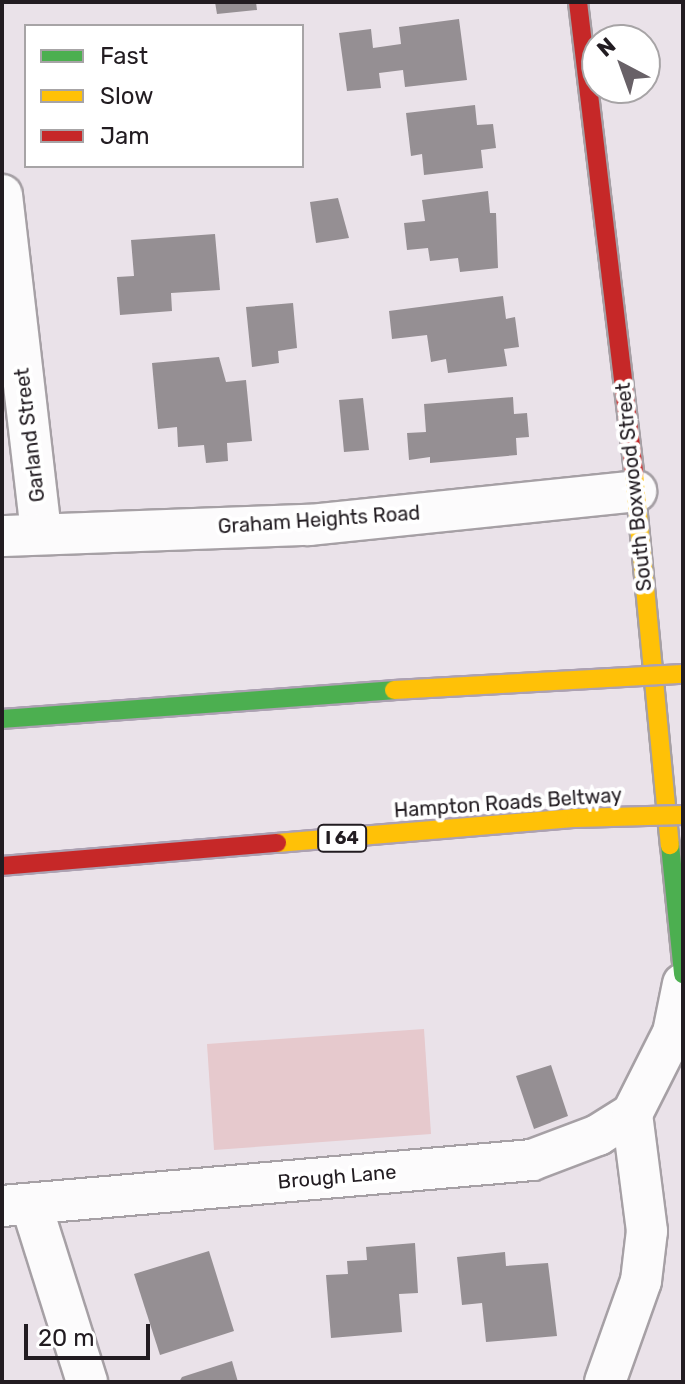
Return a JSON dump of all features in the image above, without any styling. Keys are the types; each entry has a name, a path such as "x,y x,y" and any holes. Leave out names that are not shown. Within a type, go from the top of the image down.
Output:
{"main road":[{"name":"South Boxwood Street","path":"578,2 636,491 683,974"},
{"path":"2,719 574,676 683,674"},
{"name":"Hampton Roads Beltway","path":"2,866 576,818 683,815"}],"street":[{"name":"Garland Street","path":"2,195 41,533"},
{"name":"Graham Heights Road","path":"2,536 309,525 636,491"},
{"path":"605,1382 641,1281 647,1231 632,1114 673,1033 683,984"},
{"name":"Brough Lane","path":"87,1382 17,1205 532,1160 598,1135 632,1114"}],"shaded area":[{"path":"424,1029 431,1134 214,1150 207,1044"}],"building":[{"path":"215,2 256,2 257,10 217,14"},
{"path":"459,19 467,80 405,87 403,70 379,73 381,88 347,91 339,33 371,29 373,48 401,44 399,27"},
{"path":"475,105 477,125 493,124 496,148 481,150 483,168 424,175 422,154 411,156 406,113"},
{"path":"488,191 490,213 496,213 498,268 460,272 458,258 430,261 428,248 407,250 404,223 425,221 422,200"},
{"path":"338,198 349,238 316,243 310,202"},
{"path":"215,234 220,290 171,293 172,311 120,315 117,277 134,276 131,240"},
{"path":"503,296 506,319 515,317 519,347 504,349 507,366 448,373 446,359 431,362 427,335 392,339 389,311"},
{"path":"293,303 297,348 278,351 279,363 252,367 246,307"},
{"path":"219,357 226,382 246,380 252,441 227,443 228,461 206,463 204,445 178,447 177,427 158,429 152,363"},
{"path":"513,397 514,414 527,413 529,437 516,438 517,455 430,463 430,457 409,460 407,433 426,432 424,404"},
{"path":"363,398 369,450 344,452 339,400"},
{"path":"551,1065 568,1116 534,1129 516,1076"},
{"path":"415,1243 418,1293 399,1294 402,1332 331,1338 326,1275 348,1274 347,1261 367,1260 366,1247"},
{"path":"209,1251 234,1331 160,1355 134,1274"},
{"path":"505,1252 506,1266 548,1263 557,1336 486,1342 482,1303 462,1305 457,1257"},
{"path":"232,1361 238,1382 179,1382 182,1377"}],"traffic: fast":[{"path":"2,719 394,690"},
{"path":"670,845 683,974"}],"traffic: slow":[{"path":"634,473 670,845"},
{"path":"394,690 683,674"},
{"path":"277,843 576,818 683,815"}],"traffic: jam":[{"path":"578,2 634,473"},
{"path":"2,866 277,843"}]}
